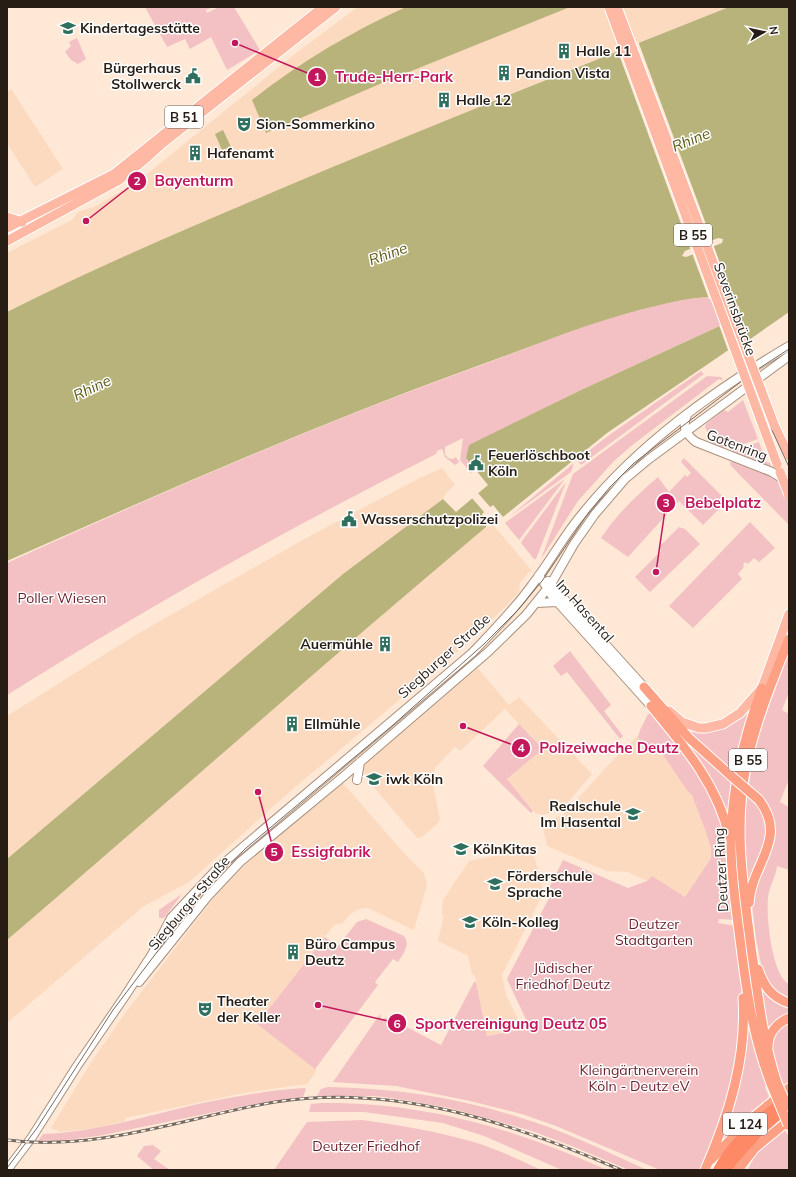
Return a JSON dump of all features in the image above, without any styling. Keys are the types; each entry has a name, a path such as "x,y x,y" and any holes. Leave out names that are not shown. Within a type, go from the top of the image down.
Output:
{"highway":[{"name":"Deutzer Ring","path":"789,639 754,734 742,790 740,847 762,1031 775,1085 789,1126"},
{"name":"B 55","path":"644,687 678,726 709,757 759,800 769,816 771,828 770,843 751,886 749,929"},
{"name":"Deutzer Ring","path":"762,688 748,727 740,760 735,788 731,846 748,1004 760,1052 789,1111"},
{"name":"B 55","path":"651,706 702,772 724,817 731,846"},
{"path":"707,1166 726,1120 736,1085 742,1042 744,1001 737,910"},
{"path":"752,953 766,988 773,996 789,1003"},
{"path":"769,1058 768,1044 774,1029 781,1021 789,1018"},
{"name":"L 124","path":"707,1166 744,1124 788,1091"},
{"name":"L 124","path":"718,1170 734,1147 788,1091"},
{"name":"L 124","path":"726,1170 753,1137 789,1107"},
{"path":"738,1170 755,1148 789,1120"},
{"path":"746,1170 755,1148"}],"main road":[{"name":"B 51","path":"7,241 26,231 64,206 80,192 103,180 126,164 169,128 323,7"},
{"name":"B 51","path":"7,228 94,194 119,180 163,143 336,7"},
{"name":"Severinsbrücke","path":"609,7 789,495"},
{"name":"Severinsbrücke","path":"617,7 775,427 789,456"},
{"path":"7,217 22,222 21,229 26,231"},
{"name":"Siegburger Straße","path":"7,1170 32,1137 77,1066 125,996 151,956 171,918 197,889 216,869 472,653 510,613 582,514 607,485 677,421 737,379 789,346"},
{"name":"Siegburger Straße","path":"125,996 144,976 208,896 240,862 360,762 488,652 536,603 549,589 578,539 613,492 649,458 687,434 789,356"},
{"path":"687,415 684,425 687,434"},
{"name":"Gotenring","path":"687,434 696,442 772,472 789,484"},
{"name":"Im Hasental","path":"539,575 558,602 651,706"},
{"name":"Im Hasental","path":"549,589 644,687"},
{"path":"536,603 558,602"},
{"name":"Deutzer Ring","path":"762,688 789,614"},
{"name":"B 55","path":"644,687 682,722 699,728 723,724 732,719 740,713 762,688"},
{"path":"357,780 360,762"}],"shaded area":[{"path":"358,7 729,7 549,78 241,206 157,242 7,312 7,253 72,220 78,212 94,207 136,183 296,53"},
{"path":"11,89 63,169 35,187 7,143 7,92"},
{"path":"442,468 455,485 445,494 443,499 343,574 7,859 7,716 139,633 308,537 418,479"},
{"path":"494,526 532,571 528,573 520,583 519,592 501,611 458,651 294,788 189,882 144,906 7,1023 7,940 395,603 486,527"},
{"path":"477,667 509,705 519,697 592,774 568,802 558,811 542,815 535,813 507,779 543,749 505,709 460,751 455,747 435,768 432,780 440,819 437,824 422,837 417,838 365,777 363,766"},
{"name":"Realschule Im Hasental","path":"646,728 692,795 707,831 713,855 685,897 652,876 647,881 628,872 607,871 547,846 542,822 563,815 611,762"},
{"path":"342,782 402,851 424,873 427,885 414,930 368,908 359,909 350,914 343,923 334,925 257,1024 317,1070 307,1084 244,1093 125,1118 125,1121 96,1128 60,1132 51,1128 92,1061 126,1012 217,894 246,864"},
{"path":"532,848 542,884 542,896 502,975 506,995 523,1029 487,1036 475,976 472,974 468,956 438,941 444,915 442,915 443,900 469,861"}],"green space":[{"path":"145,7 213,7 206,10 207,13 219,7 234,7 260,50 227,70 211,37 190,49 185,39 167,47"},
{"path":"77,38 86,59 78,64 71,60 65,52 71,46 69,42"},
{"name":"Poller Wiesen","path":"704,297 732,300 738,304 740,314 737,318 581,390 470,445 466,458 475,470 471,473 460,460 463,438 445,447 445,454 448,458 453,459 456,457 459,462 455,465 445,457 442,449 437,451 436,454 272,540 165,600 7,695 7,563 242,459 421,387 619,315 675,301"},
{"path":"701,371 704,374 581,465 577,460 608,436"},
{"path":"707,376 721,377 723,379 719,379 631,446 613,462 578,501 541,559 573,474"},
{"path":"743,400 758,439 741,445 725,448 714,446 705,427 706,424 724,410 728,412"},
{"path":"759,442 766,462 770,463 772,469 729,452"},
{"path":"684,458 727,501 703,525 679,501 628,557 601,538 627,506 658,477 669,492 685,475 687,477 691,473 681,462"},
{"path":"736,461 771,476 789,490 789,525 731,466 730,462"},
{"path":"574,463 571,472 509,517"},
{"path":"565,479 519,540 505,523"},
{"path":"566,482 536,559 534,559 521,543"},
{"path":"750,522 775,548 759,562 754,558 748,564 745,562 743,565 744,567 738,574 742,579 693,628 669,606"},
{"path":"679,527 685,529 700,544 650,592 635,577 661,551 659,547"},
{"path":"570,651 611,705 604,711 623,736 620,739 567,672 561,676 553,666"},
{"path":"789,652 789,692 782,710 789,714 789,779 780,802 789,807 789,870 777,866 769,894 768,918 774,958 783,979 789,984 789,1000 774,992 762,969 756,939 752,904 755,886 772,846 775,828 749,785 753,755 761,728"},
{"path":"642,688 733,781 729,831 720,804"},
{"path":"751,708 734,773 686,730 706,732 722,729 736,721"},
{"path":"651,713 707,785 729,844 735,920 719,919 718,923 736,926 742,997 735,1082 702,1170 660,1170 556,1126 522,1114 470,1101 396,1086 333,1082 380,1014 381,1019 398,1016 399,1023 441,1045 474,982 476,982 487,1036 530,1028 507,979 549,898 549,888 563,860 628,888 647,881 652,876 685,897 711,858 711,848 692,795 686,789 658,747 646,746 638,738 640,730 648,714"},
{"path":"519,724 543,749 507,779 533,811 531,813 483,766"},
{"path":"747,793 766,815 767,839 747,889 744,827"},
{"path":"182,894 164,918 159,918 159,910"},
{"path":"366,919 404,936 407,943 406,949 398,962 393,959 375,982 378,985 315,1069 257,1024 325,937 338,946 357,922"},
{"path":"760,983 789,1006 789,1013 775,1021 768,1034"},
{"path":"747,1011 767,1083 767,1086 765,1087 769,1097 743,1120 720,1147 736,1099 743,1069"},
{"path":"789,1020 789,1085 784,1088 781,1078 778,1079 772,1049 772,1041 775,1033"},
{"path":"328,1087 376,1089 424,1095 495,1110 568,1134 647,1170 629,1170 532,1131 450,1108 375,1096 317,1096 321,1089"},
{"path":"306,1089 303,1097 244,1106 98,1136 59,1141 38,1141 43,1134 63,1133 102,1127 238,1096 277,1090"},
{"path":"321,1103 396,1107 468,1120 538,1142 607,1170 562,1170 484,1136 443,1123 364,1112 309,1112 311,1104"},
{"name":"Deutzer Friedhof","path":"362,1120 444,1134 470,1141 497,1150 541,1170 274,1170 307,1122"},
{"path":"783,1127 789,1137 789,1170 748,1170 756,1153"},
{"path":"153,1145 161,1151 154,1159 170,1170 154,1170 137,1156 144,1146"}],"water":[{"path":"406,7 570,7 389,80 266,133 252,100 288,73 326,49 365,27"},
{"name":"Rhine","path":"729,7 789,7 789,312 746,342 727,351 607,433 503,517 493,505 482,514 487,522 486,527 7,940 7,859 343,574 443,499 456,512 488,485 466,458 469,445 581,390 737,318 740,310 736,303 728,299 704,297 660,305 589,325 413,390 296,436 7,561 7,312 124,256 323,171","holes":["718,238 723,239 722,243 686,257 682,256 685,251"]},
{"path":"223,130 231,147 222,150 215,134"}],"pier":[{"path":"638,41 713,243 691,251 617,49"},
{"path":"713,244 734,302 739,307 738,313 749,342 729,353 719,325 737,315 738,308 731,301 709,299 692,253"},
{"path":"477,492 491,508 485,513 471,497"}],"tram line":[{"path":"612,7 759,402 789,467"},
{"path":"7,1168 37,1128 113,1010 207,886 246,848 393,725 484,644 518,610 542,581 589,512 610,487 634,463 755,371 789,349"}],"railway":[{"path":"7,1140 41,1142 75,1141 142,1131 275,1102 320,1098 364,1098 409,1103 452,1111 496,1123 538,1137 621,1170"}],"place":[{"name":"Kindertagesstätte","path":"68,28"},
{"name":"Trude-Herr-Park","path":"235,43"},
{"name":"Halle 11","path":"564,51"},
{"name":"Pandion Vista","path":"504,73"},
{"name":"Bürgerhaus Stollwerck","path":"193,76"},
{"name":"Halle 12","path":"444,100"},
{"name":"Sion-Sommerkino","path":"244,124"},
{"name":"Hafenamt","path":"195,153"},
{"name":"Bayenturm","path":"86,221"},
{"name":"Feuerlöschboot Köln","path":"476,463"},
{"name":"Wasserschutzpolizei","path":"349,519"},
{"name":"Bebelplatz","path":"656,572"},
{"name":"Auermühle","path":"385,644"},
{"name":"Ellmühle","path":"292,724"},
{"name":"Polizeiwache Deutz","path":"463,726"},
{"name":"iwk Köln","path":"374,779"},
{"name":"Essigfabrik","path":"258,792"},
{"name":"Realschule Im Hasental","path":"633,814"},
{"name":"KölnKitas","path":"461,849"},
{"name":"Förderschule Sprache","path":"495,884"},
{"name":"Köln-Kolleg","path":"470,922"},
{"name":"Büro Campus Deutz","path":"293,952"},
{"name":"Sportvereinigung Deutz 05","path":"318,1005"},
{"name":"Theater der Keller","path":"205,1009"}],"park label":[{"name":"Deutzer Stadtgarten","path":"654,932"},
{"name":"Jüdischer Friedhof Deutz","path":"563,976"},
{"name":"Kleingärtnerverein Köln - Deutz eV","path":"639,1078"}]}
